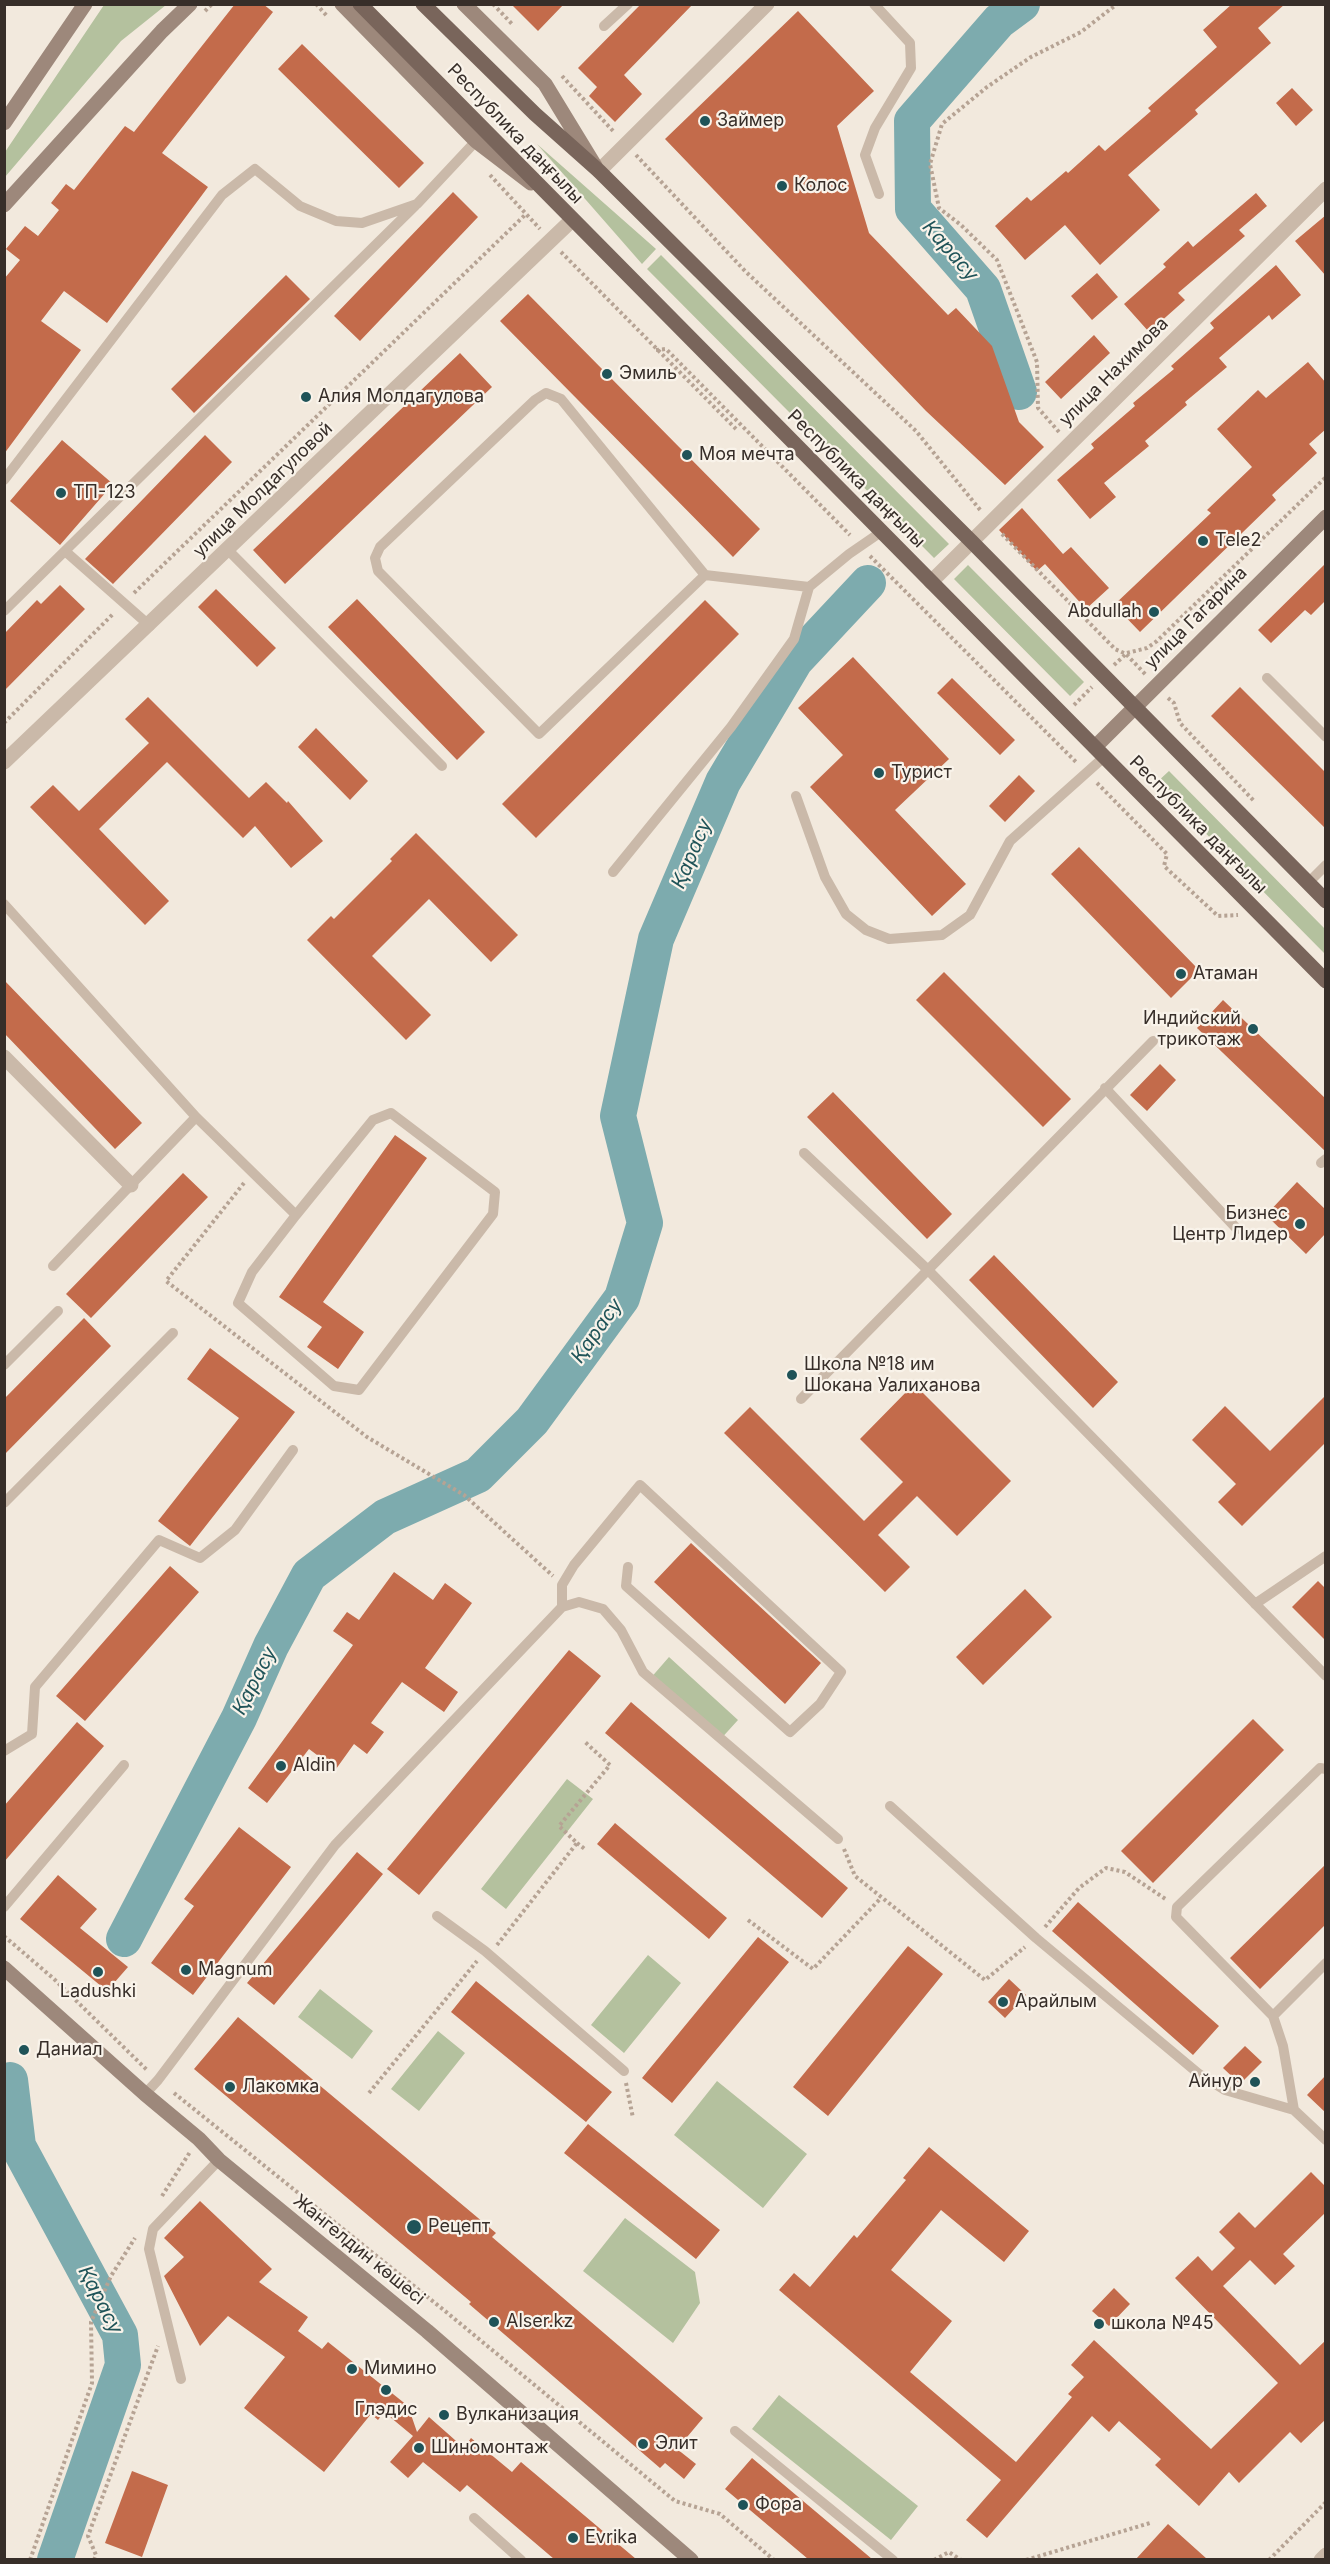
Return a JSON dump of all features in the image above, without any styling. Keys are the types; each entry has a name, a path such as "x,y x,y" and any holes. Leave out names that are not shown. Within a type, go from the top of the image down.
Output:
{"main road":[{"path":"4,123 85,4"},
{"path":"4,205 162,31 190,4"},
{"path":"342,4 476,141 555,201"},
{"name":"Республика даңғылы","path":"360,4 1326,981"},
{"name":"Республика даңғылы","path":"423,4 535,114 598,171 971,541 1326,901"},
{"path":"464,4 545,84 598,171"},
{"name":"улица Гагарина","path":"1099,752 1135,708 1326,517"},
{"name":"Жангелдин көшесі","path":"4,1968 199,2139 219,2160 427,2331 691,2559"}],"street":[{"path":"598,171 767,4"},
{"name":"улица Нахимова","path":"931,582 1326,189"},
{"name":"улица Молдагуловой","path":"4,762 150,626 572,220"},
{"path":"4,1057 131,1185"},
{"path":"1322,2559 1326,2555"}],"lane":[{"path":"604,26 628,4"},
{"path":"874,4 910,43 911,68 875,128 865,155 879,194"},
{"path":"4,611 417,204 476,141"},
{"path":"4,480 222,195 255,170 300,206 336,221 362,223 417,204"},
{"path":"705,575 539,734 378,571 375,558 380,547 535,400 546,393 561,399 705,575 809,587"},
{"path":"613,872 731,727 794,639 809,587 849,554 881,532"},
{"path":"228,550 442,766"},
{"path":"65,551 150,626"},
{"path":"1267,678 1326,736"},
{"path":"796,796 825,877 846,914 866,930 889,939 942,935 970,915 1010,841 1087,772 1099,752"},
{"path":"1308,883 1326,865"},
{"path":"4,904 196,1117 296,1215"},
{"path":"801,1399 1153,1041"},
{"path":"1105,1088 1237,1229"},
{"path":"391,1113 495,1192 494,1214 359,1390 334,1386 238,1303 252,1272 296,1215 373,1120 391,1113"},
{"path":"53,1266 196,1117"},
{"path":"804,1153 927,1269 1326,1676"},
{"path":"4,1365 58,1311"},
{"path":"4,1503 173,1333"},
{"path":"4,1751 32,1734 35,1686 159,1540 200,1558 235,1530 293,1450"},
{"path":"562,1607 562,1585 574,1565 640,1485 841,1672 819,1704 790,1732 626,1586 628,1567"},
{"path":"1255,1604 1326,1556"},
{"path":"145,2094 158,2080 335,1845 562,1607 579,1602 603,1609 621,1630 643,1672 838,1839"},
{"path":"4,1907 124,1765"},
{"path":"1294,2110 1283,2046 1273,2016 1176,1917 1177,1907 1320,1768 1326,1769"},
{"path":"890,1806 1036,1938 1199,2074 1225,2090 1294,2110 1326,2140"},
{"path":"437,1916 487,1953 624,2071"},
{"path":"1273,2016 1326,1963"},
{"path":"181,2379 149,2249 153,2229 219,2160"},
{"path":"735,2431 893,2559"},
{"path":"474,2518 521,2559"}],"path":[{"path":"493,4 516,29"},
{"path":"1070,443 1038,408 1036,362 997,260 961,225 939,208 930,164 942,124 987,87 1031,57 1081,32 1117,4"},
{"path":"556,70 745,271 916,430 990,522 1115,649 1126,654 1045,733 1087,772 1167,854 1164,866 1218,916 1242,915"},
{"path":"4,723 124,603 526,214"},
{"path":"598,291 736,429"},
{"path":"1127,653 1147,648 1157,641 1326,477"},
{"path":"1174,704 1180,723 1254,801"},
{"path":"435,1480 464,1496 562,1585"},
{"path":"585,1742 610,1765 559,1826 586,1850"},
{"path":"838,1839 855,1876 985,1980 1036,1938 1079,1888 1106,1868 1125,1872 1177,1907"},
{"path":"369,2093 577,1843"},
{"path":"748,1920 813,1968 881,1898"},
{"path":"4,1936 54,1979 158,2080 675,2500 720,2514 774,2559"},
{"path":"624,2071 633,2118"},
{"path":"30,2559 92,2383 91,2322 111,2276"},
{"path":"94,2559 96,2555 88,2536 167,2322"},
{"path":"1269,2559 1326,2502"},
{"path":"1026,2559 1150,2523"},
{"path":"934,2559 949,2552 961,2559"}],"green space":[{"path":"104,5 166,5 121,41 5,177 5,152"},
{"path":"537,144 656,249 642,264"},
{"path":"661,255 949,544 934,558 647,269"},
{"path":"968,565 1084,682 1070,696 954,579"},
{"path":"1169,771 1325,929 1325,954 1156,783"},
{"path":"669,1657 738,1720 718,1742 649,1680"},
{"path":"567,1779 593,1799 506,1909 481,1889"},
{"path":"648,1955 681,1983 624,2053 591,2025"},
{"path":"320,1989 373,2031 352,2059 298,2017"},
{"path":"438,2031 465,2053 419,2111 391,2089"},
{"path":"717,2081 807,2154 763,2208 674,2135"},
{"path":"625,2218 695,2272 700,2303 673,2343 583,2271"},
{"path":"779,2395 918,2506 891,2540 752,2429"}],"building":[{"path":"235,4 263,4 273,12 162,153 208,187 107,323 64,291 41,321 81,350 4,454 4,279 20,260 6,249 25,226 38,236 59,210 51,203 66,184 74,190 125,126 134,132"},
{"path":"511,4 564,4 538,31"},
{"path":"641,4 693,4 624,75 642,94 615,122 589,96 597,87 578,68"},
{"path":"1232,4 1285,4 1258,28 1271,43 1195,110 1198,114 1128,175 1160,210 1100,265 1065,225 1025,260 995,226 1027,197 1031,201 1066,171 1068,173 1099,145 1105,151 1151,111 1148,108 1217,47 1203,30"},
{"name":"Колос","path":"798,11 874,91 837,126 869,233 948,315 956,308 992,346 1019,422 1044,447 1005,485 926,411 665,139"},
{"path":"302,44 424,163 399,188 278,69"},
{"path":"1292,88 1313,110 1296,126 1276,103"},
{"path":"453,192 478,217 360,341 334,316"},
{"path":"1256,193 1267,206 1239,230 1245,236 1178,293 1185,300 1149,332 1124,304 1166,267 1163,264 1188,241 1193,247"},
{"path":"1326,215 1326,276 1295,241"},
{"path":"1276,265 1301,295 1272,320 1269,315 1219,358 1227,367 1185,402 1187,405 1145,441 1149,446 1104,483 1116,497 1090,519 1057,480 1094,448 1091,444 1135,406 1133,403 1174,369 1171,366 1214,328 1210,323"},
{"path":"1097,273 1118,297 1092,320 1071,296"},
{"path":"286,275 310,299 194,413 171,389"},
{"path":"528,294 760,529 733,557 500,321"},
{"path":"1094,335 1110,353 1061,399 1045,382"},
{"path":"460,353 492,387 285,584 253,550"},
{"path":"1308,362 1326,383 1326,429 1309,444 1317,453 1272,495 1276,500 1140,632 1114,605 1211,513 1207,510 1252,467 1217,429 1258,390 1266,398"},
{"path":"205,435 232,462 113,584 85,559"},
{"name":"ТП-123","path":"62,440 113,484 60,545 10,501"},
{"path":"1022,508 1063,554 1071,547 1109,588 1086,609 1045,564 1037,571 999,530"},
{"path":"1326,563 1326,600 1311,615 1305,610 1271,643 1258,630"},
{"path":"60,585 85,609 4,691 4,634 37,600 41,604"},
{"path":"216,589 276,648 257,667 198,607"},
{"path":"357,599 485,732 457,760 328,627"},
{"path":"705,600 739,634 536,838 502,804"},
{"name":"Турист","path":"853,657 949,759 895,810 966,884 932,916 810,787 843,755 798,708"},
{"path":"952,678 1015,740 1000,755 937,693"},
{"path":"1240,687 1326,773 1326,829 1211,716"},
{"path":"148,697 249,798 266,782 287,803 288,801 323,841 291,868 255,826 243,838 167,762 99,829 169,901 145,925 30,807 53,785 79,811 149,743 125,719"},
{"path":"316,728 368,781 350,800 298,747"},
{"path":"1019,775 1035,791 1005,822 989,806"},
{"path":"416,833 518,935 491,962 429,899 372,956 431,1015 406,1040 307,940 331,916 334,919 392,861 390,859"},
{"path":"1079,847 1199,970 1171,998 1051,874"},
{"path":"944,972 1071,1099 1043,1127 916,1000"},
{"path":"4,980 142,1123 115,1149 4,1033"},
{"path":"1223,1000 1326,1099 1326,1152 1197,1028"},
{"path":"1160,1064 1176,1080 1147,1111 1130,1095"},
{"path":"833,1092 952,1214 927,1239 807,1117"},
{"path":"395,1135 427,1158 323,1302 364,1332 338,1369 307,1347 322,1327 279,1297"},
{"path":"183,1173 208,1197 91,1318 66,1294"},
{"name":"Бизнес Центр Лидер","path":"1297,1182 1326,1210 1326,1233 1306,1254 1266,1215"},
{"path":"994,1255 1118,1382 1093,1408 969,1280"},
{"path":"84,1318 111,1346 4,1455 4,1399"},
{"path":"210,1348 295,1412 190,1546 158,1521 239,1418 187,1379"},
{"path":"914,1384 1011,1481 957,1536 917,1496 878,1535 910,1567 885,1592 724,1433 750,1407 864,1521 903,1482 860,1439"},
{"path":"1326,1395 1326,1442 1242,1526 1218,1502 1236,1484 1192,1440 1225,1406 1270,1451"},
{"path":"691,1543 821,1663 785,1704 654,1582"},
{"path":"170,1566 199,1592 85,1721 56,1696"},
{"path":"394,1572 433,1600 445,1583 472,1603 425,1668 458,1692 444,1712 402,1682 371,1723 384,1732 367,1754 354,1744 336,1769 309,1749 267,1803 248,1788 353,1645 333,1631 347,1612 359,1620"},
{"path":"1318,1581 1326,1589 1326,1641 1292,1607"},
{"path":"1025,1589 1052,1617 983,1685 956,1657"},
{"path":"569,1650 601,1676 419,1895 387,1869"},
{"path":"631,1702 848,1888 822,1918 605,1733"},
{"path":"1253,1719 1284,1750 1153,1883 1121,1851"},
{"path":"77,1722 104,1746 4,1862 4,1806"},
{"path":"615,1823 727,1918 709,1939 597,1844"},
{"path":"239,1827 291,1867 193,1995 151,1963 194,1906 184,1899"},
{"path":"357,1852 383,1874 274,2005 247,1983"},
{"path":"1326,1864 1326,1924 1260,1989 1230,1958"},
{"path":"58,1875 97,1909 80,1928 128,1967 107,1991 20,1919"},
{"path":"1078,1902 1219,2026 1193,2055 1052,1931"},
{"path":"758,1937 789,1962 672,2103 642,2078"},
{"path":"908,1946 943,1974 828,2116 793,2087"},
{"path":"1009,1979 1026,1995 1005,2018 988,2002"},
{"path":"476,1981 612,2092 586,2122 451,2012"},
{"path":"238,2017 496,2233 492,2237 703,2418 677,2449 696,2464 684,2479 665,2463 660,2468 469,2304 471,2302 194,2069"},
{"path":"1245,2046 1262,2062 1240,2084 1223,2068"},
{"path":"1326,2075 1326,2113 1307,2095"},
{"path":"588,2124 720,2230 696,2259 564,2153"},
{"path":"929,2147 1029,2231 1004,2262 941,2210 891,2270 952,2321 910,2372 1016,2462 1072,2397 1068,2394 1084,2377 1071,2365 1094,2340 1211,2449 1278,2383 1175,2278 1198,2256 1212,2271 1235,2248 1219,2232 1239,2212 1255,2228 1311,2172 1326,2187 1326,2212 1283,2254 1295,2266 1275,2285 1250,2260 1223,2286 1300,2365 1326,2340 1326,2419 1301,2443 1290,2432 1239,2483 1229,2472 1199,2506 1155,2465 1161,2459 1119,2421 1109,2432 1092,2416 987,2538 966,2520 1001,2480 779,2290 794,2273 810,2287 854,2235 857,2238 906,2180 903,2178"},
{"path":"200,2201 272,2269 259,2282 308,2317 298,2331 322,2349 328,2342 408,2406 417,2432 429,2417 464,2448 471,2438 512,2472 521,2462 636,2559 554,2559 467,2485 460,2492 423,2462 408,2478 390,2462 413,2436 384,2412 378,2420 371,2414 324,2472 244,2408 285,2357 228,2316 200,2346 164,2276 184,2257 164,2238"},
{"path":"1114,2288 1130,2304 1109,2326 1092,2311"},
{"path":"752,2458 872,2559 808,2559 725,2489"},
{"path":"132,2471 168,2485 142,2557 105,2543"},
{"path":"1168,2524 1207,2559 1136,2559"}],"waterway":[{"name":"Карасу","path":"1019,392 983,289 913,209 912,121 999,21 1022,4"},
{"name":"Қарасу","path":"124,1939 239,1718 271,1646 309,1575 385,1517 478,1475 532,1421 622,1298 645,1223 618,1116 656,939 723,782 795,661 868,583"},
{"name":"Қарасу","path":"10,2080 18,2146 120,2335 123,2365 55,2560"}],"place":[{"name":"Займер","path":"705,121"},
{"name":"Колос","path":"782,186"},
{"name":"Эмиль","path":"607,374"},
{"name":"Алия Молдагулова","path":"306,397"},
{"name":"Моя мечта","path":"687,455"},
{"name":"ТП-123","path":"61,493"},
{"name":"Tele2","path":"1203,541"},
{"name":"Аbdullah","path":"1154,612"},
{"name":"Турист","path":"879,773"},
{"name":"Атаман","path":"1181,974"},
{"name":"Индийский трикотаж","path":"1253,1029"},
{"name":"Бизнес Центр Лидер","path":"1300,1224"},
{"name":"Школа №18 им Шокана Уалиханова","path":"792,1375"},
{"name":"Aldin","path":"281,1766"},
{"name":"Magnum","path":"186,1970"},
{"name":"Ladushki","path":"98,1972"},
{"name":"Арайлым","path":"1003,2002"},
{"name":"Даниал","path":"24,2050"},
{"name":"Айнур","path":"1255,2082"},
{"name":"Лакомка","path":"230,2087"},
{"name":"Рецепт","path":"414,2227"},
{"name":"Alser.kz","path":"494,2322"},
{"name":"школа №45","path":"1099,2324"},
{"name":"Мимино","path":"352,2369"},
{"name":"Глэдис","path":"386,2390"},
{"name":"Вулканизация","path":"444,2415"},
{"name":"Элит","path":"643,2444"},
{"name":"Шиномонтаж","path":"419,2448"},
{"name":"Фора","path":"743,2505"},
{"name":"Evrika","path":"573,2538"}]}
